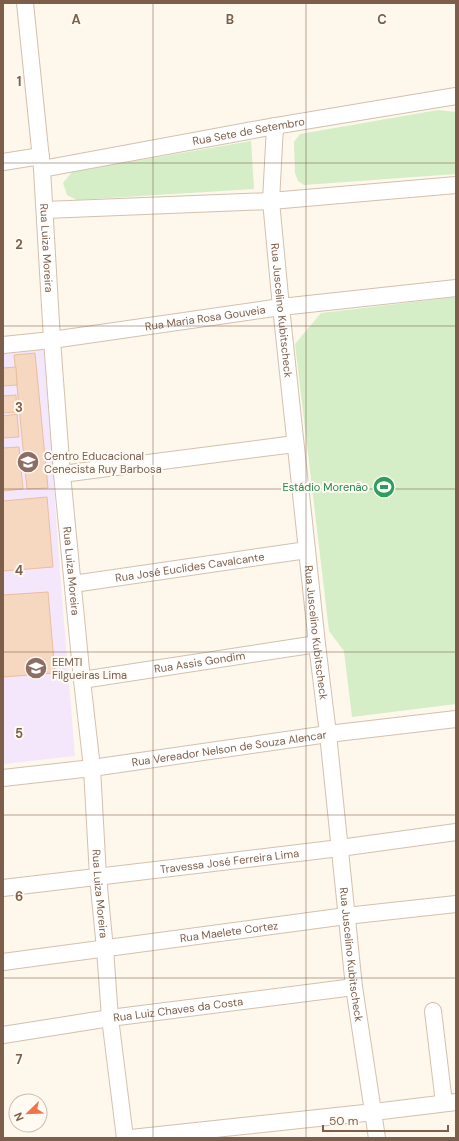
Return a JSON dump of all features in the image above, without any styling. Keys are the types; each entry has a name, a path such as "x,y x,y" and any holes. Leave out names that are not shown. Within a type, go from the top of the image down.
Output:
{"street":[{"name":"Rua Luiza Moreira","path":"25,3 45,210 52,340 62,474 92,768 98,877 110,1018 125,1138"},
{"name":"Rua Sete de Setembro","path":"3,162 41,163 456,96"},
{"name":"Rua Juscelino Kubitscheck","path":"275,126 271,201 281,307 354,987 377,1138"},
{"path":"45,210 271,201 456,185"},
{"name":"Rua Maria Rosa Gouveia","path":"3,345 52,340 281,307 456,288"},
{"path":"62,474 295,444"},
{"name":"Rua José Euclides Cavalcante","path":"73,584 307,550"},
{"name":"Rua Assis Gondim","path":"82,680 317,644"},
{"name":"Rua Vereador Nelson de Souza Alencar","path":"3,778 92,768 328,734 456,719"},
{"name":"Travessa José Ferreira Lima","path":"3,888 340,848 456,832"},
{"name":"Rua Maelete Cortez","path":"3,962 346,916 456,904"},
{"name":"Rua Luiz Chaves da Costa","path":"3,1034 110,1018 354,987"},
{"path":"131,1138 374,1112 450,1102 433,1011"}],"shaded area":[{"path":"44,347 75,756 3,764 3,351"}],"green space":[{"path":"438,110 456,112 456,174 304,185 298,181 295,173 294,142 300,134"},
{"path":"251,141 254,189 77,200 67,195 63,183 72,172"},
{"name":"Estádio Morenão","path":"456,297 456,704 352,717 344,651 329,631 295,344 321,313"}],"building":[{"path":"35,353 48,488 27,489 14,355"},
{"path":"16,367 17,385 3,386 3,368"},
{"path":"16,395 17,412 3,413 3,396"},
{"path":"17,414 19,437 3,438 3,416"},
{"path":"19,447 23,489 3,491 3,448"},
{"path":"47,497 53,567 3,571 3,501"},
{"path":"48,592 55,673 3,677 3,595"}],"place":[{"name":"Centro Educacional Cenecista Ruy Barbosa","path":"28,462"},
{"name":"Estádio Morenão","path":"384,487"},
{"name":"EEMTI Filgueiras Lima","path":"36,668"}]}
